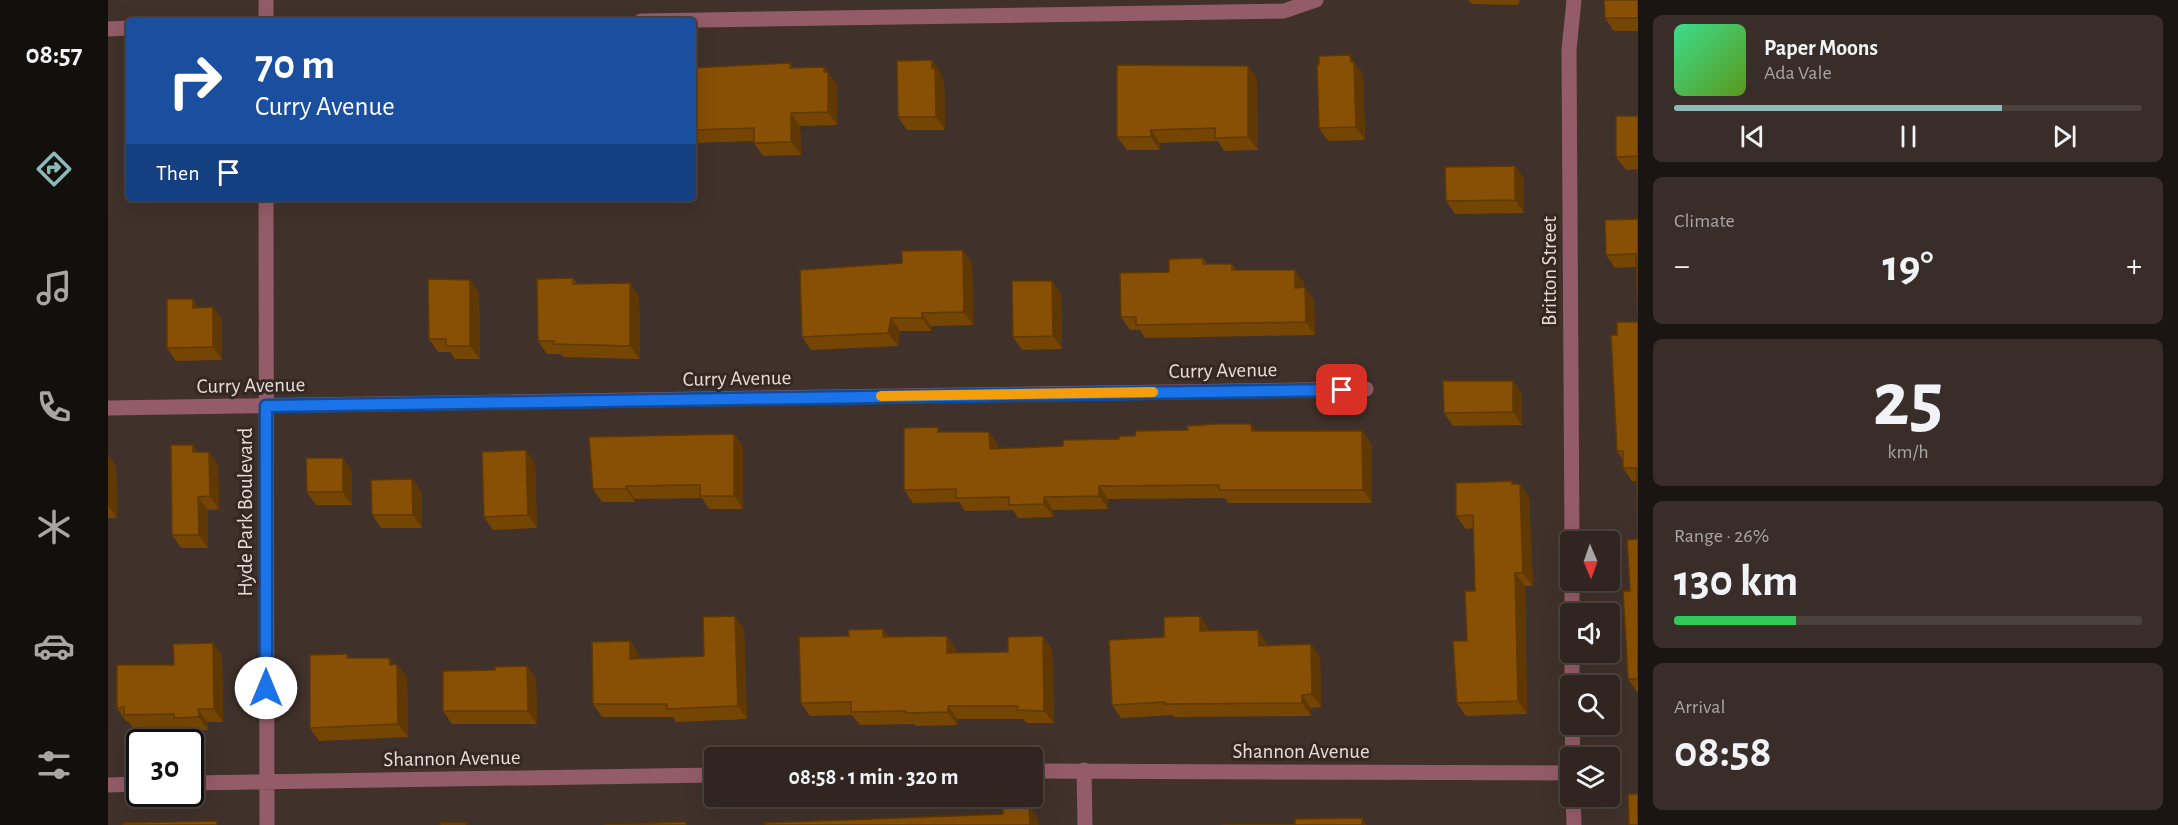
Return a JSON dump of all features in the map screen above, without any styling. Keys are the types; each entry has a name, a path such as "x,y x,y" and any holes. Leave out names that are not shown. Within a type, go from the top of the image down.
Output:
{"street":[{"path":"266,0 266,18"},
{"path":"696,20 1284,11 1316,0"},
{"name":"Britton Street","path":"1572,531 1569,50 1574,0"},
{"path":"108,29 126,28"},
{"name":"Hyde Park Boulevard","path":"266,201 267,825"},
{"name":"Curry Avenue","path":"108,408 1366,389"},
{"path":"1084,770 1085,825"},
{"name":"Shannon Avenue","path":"1043,771 1560,773"},
{"name":"Shannon Avenue","path":"204,783 704,776"},
{"path":"108,785 126,784"},
{"path":"1573,807 1574,825"}],"building":[{"path":"1604,0 1638,0 1638,18 1605,18"},
{"path":"1350,55 1351,62 1354,62 1356,127 1319,128 1317,64 1319,64 1319,56"},
{"path":"932,60 932,68 935,68 936,117 898,117 897,61"},
{"path":"790,63 790,68 824,67 824,72 828,72 828,112 791,113 791,142 754,143 754,128 696,130 696,68"},
{"path":"1117,65 1248,66 1248,137 1215,138 1215,128 1151,130 1151,137 1117,137"},
{"path":"1616,116 1638,116 1638,156 1616,157"},
{"path":"1515,166 1515,200 1446,201 1445,167"},
{"path":"1638,219 1638,315 1636,254 1606,255 1605,220"},
{"path":"963,250 964,312 922,313 922,318 891,318 888,333 802,337 800,270 902,263 902,251"},
{"path":"1203,258 1203,264 1232,264 1232,270 1295,270 1295,288 1305,287 1306,322 1136,325 1136,317 1121,317 1120,273 1169,272 1169,259"},
{"path":"573,278 573,284 630,283 630,346 554,344 554,341 538,341 537,279"},
{"path":"428,279 470,280 470,346 446,346 446,339 429,339"},
{"path":"1012,281 1052,281 1053,336 1013,337"},
{"path":"167,299 193,299 193,308 213,307 213,347 167,348"},
{"path":"1617,322 1638,322 1638,539 1637,468 1623,468 1623,451 1617,451 1611,335 1617,335"},
{"path":"1443,381 1513,381 1513,412 1444,413"},
{"path":"1251,424 1252,431 1362,431 1363,490 1219,490 1219,485 1099,486 1099,496 1044,497 1044,504 1009,505 1009,497 956,498 956,489 904,490 904,428 938,427 938,432 989,432 990,449 1063,446 1063,440 1119,439 1119,436 1135,436 1136,431 1188,430 1187,426"},
{"path":"734,434 734,496 700,496 700,485 593,489 589,437"},
{"path":"171,445 193,445 193,452 209,452 210,496 198,497 199,535 172,535"},
{"path":"526,450 528,515 484,517 482,452"},
{"path":"306,458 343,458 343,492 307,492"},
{"path":"412,479 413,515 372,515 371,480"},
{"path":"1512,481 1512,484 1520,484 1523,573 1515,573 1518,701 1457,703 1453,641 1467,641 1465,591 1475,591 1473,515 1456,516 1456,483"},
{"path":"1638,539 1638,679 1628,679 1623,591 1630,591 1627,540"},
{"path":"735,616 738,706 667,709 667,704 593,704 592,642 630,641 630,659 704,656 703,617"},
{"path":"1200,616 1200,631 1258,630 1259,646 1311,644 1312,694 1302,695 1302,703 1165,704 1165,702 1112,705 1109,640 1164,637 1164,617"},
{"path":"883,629 883,637 947,636 947,653 1008,652 1008,637 1043,636 1044,711 1017,710 1018,706 948,706 948,712 851,712 851,702 801,703 799,637 849,636 848,630"},
{"path":"213,643 214,709 198,709 199,717 174,718 174,714 124,715 124,707 117,708 117,665 174,665 173,644"},
{"path":"347,654 347,658 389,658 390,665 397,664 398,724 310,728 310,655"},
{"path":"527,666 528,711 443,711 443,671 495,670 495,667"},
{"path":"1628,794 1638,794 1638,825 1629,825"},
{"path":"1003,807 1029,807 1030,825 765,825 765,823 1003,814"},
{"path":"1362,818 1362,825 1221,825 1295,824 1295,819"},
{"path":"217,821 217,825 123,825 123,823"},
{"path":"686,822 686,825 604,825"},
{"path":"440,823 466,823 466,825 440,825"}],"slow traffic":[{"path":"881,396 1153,392"}],"route":[{"path":"266,688 266,406 1342,390"}]}
